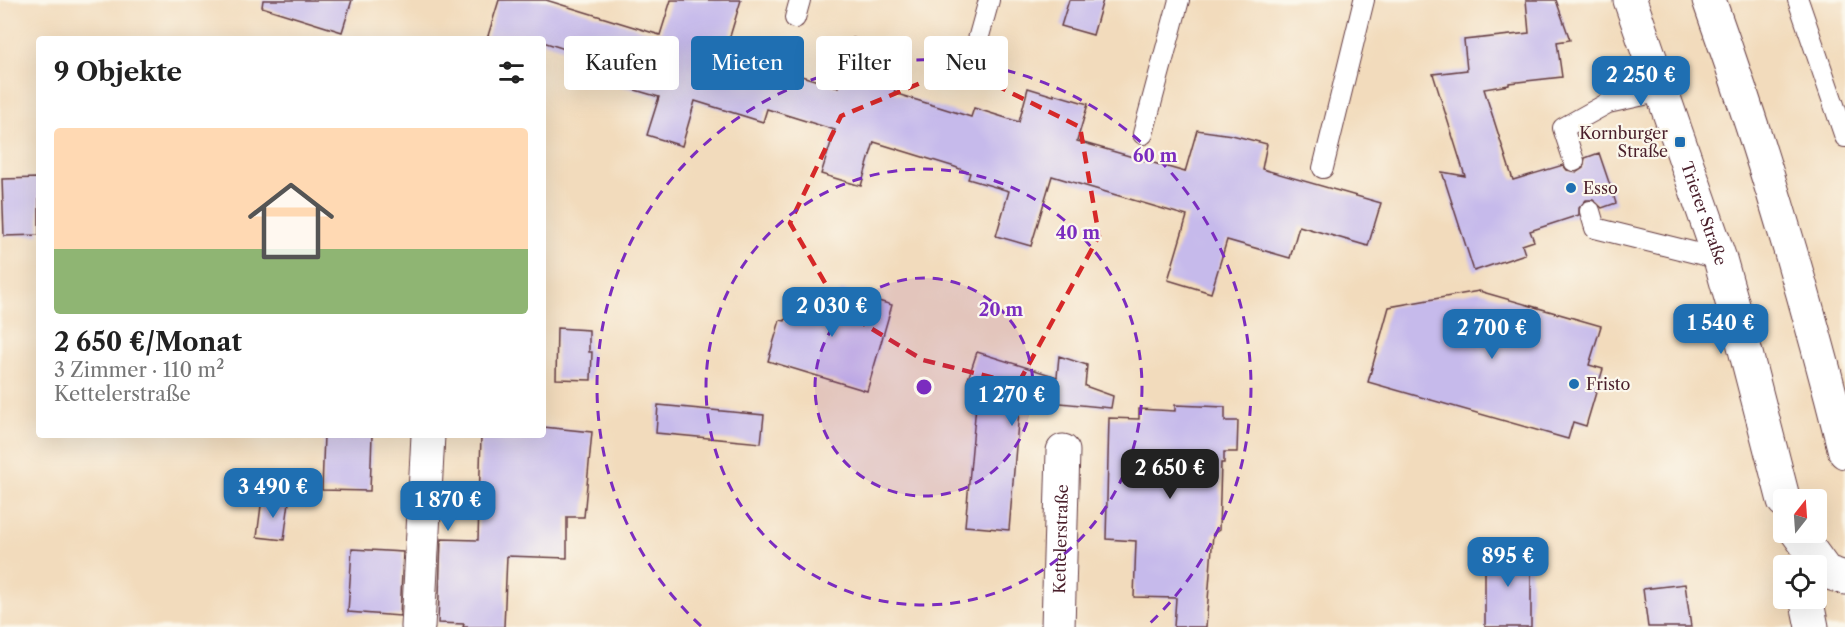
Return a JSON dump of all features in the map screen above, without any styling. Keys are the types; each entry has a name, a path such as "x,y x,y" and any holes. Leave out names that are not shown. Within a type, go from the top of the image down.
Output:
{"main road":[{"name":"Trierer Straße","path":"1630,0 1720,260 1781,489"},
{"path":"1709,0 1751,122 1841,419 1845,452"},
{"path":"418,627 428,438"},
{"name":"Kettelerstraße","path":"1058,627 1063,451"},
{"path":"1805,543 1826,572 1845,578"},
{"path":"1808,609 1812,627"}],"lane":[{"path":"979,36 989,0"},
{"path":"1143,134 1179,0"},
{"path":"1323,168 1364,0"},
{"path":"1798,0 1845,137"},
{"path":"1574,161 1563,128 1608,103 1662,91"},
{"path":"1590,212 1595,228 1720,260"}],"highlighted area":[{"path":"959,67 1080,127 1099,236 1018,384 923,360 841,310 790,223 841,116"}],"building":[{"path":"263,0 352,0 342,32 262,7"},
{"path":"499,0 546,0 660,35 671,0 741,0 730,36 691,36 691,90 804,90 804,77 816,80 816,90 895,90 894,93 971,117 974,108 1019,122 1028,88 1088,104 1077,141 1185,172 1197,130 1232,135 1267,144 1262,169 1381,203 1368,246 1299,226 1290,258 1227,240 1211,293 1168,280 1187,216 1052,176 1031,246 996,236 1009,191 968,179 970,173 955,167 874,142 861,186 821,174 835,130 767,109 763,122 695,101 682,146 647,135 659,97 635,90 679,90 679,36 564,36 564,49 546,43 546,36 488,36"},
{"path":"1069,0 1103,0 1093,35 1061,26"},
{"path":"1526,0 1556,0 1570,40 1557,42 1562,77 1509,83 1509,85 1484,89 1513,180 1563,165 1567,170 1577,172 1583,168 1585,158 1599,153 1616,203 1602,208 1593,200 1586,200 1579,208 1579,215 1530,231 1534,241 1522,245 1525,254 1474,271 1442,172 1465,176 1433,74 1467,70 1464,40 1529,33"},
{"path":"36,178 36,235 4,236 2,179"},
{"path":"841,290 892,305 867,391 768,361 780,320 785,321 793,293 836,306"},
{"path":"1479,291 1601,326 1589,365 1603,369 1586,426 1573,422 1568,439 1368,382 1389,307"},
{"path":"557,328 589,330 589,352 592,352 591,380 556,379"},
{"path":"977,352 1057,377 1059,356 1087,365 1085,386 1113,396 1111,408 1020,399 1009,530 965,526 978,383 967,382"},
{"path":"658,405 764,415 761,443 656,433"},
{"path":"1175,405 1225,407 1225,421 1238,421 1237,452 1224,452 1224,463 1221,463 1219,530 1213,534 1206,627 1174,627 1176,598 1134,597 1136,541 1106,539 1109,418 1139,419 1139,409 1175,411"},
{"path":"546,427 592,432 584,517 567,517 567,558 507,556 504,627 463,627 464,624 438,623 441,539 478,540 481,438 546,438"},
{"path":"324,438 372,438 370,491 322,490"},
{"path":"262,498 289,502 284,540 257,537"},
{"path":"1485,548 1531,548 1531,627 1485,627"},
{"path":"352,549 403,552 400,616 348,612"},
{"path":"1685,584 1691,627 1648,627 1643,589"}],"place":[{"name":"Kornburger Straße","path":"1680,142"},
{"name":"Esso","path":"1571,188"},
{"name":"Fristo","path":"1574,384"}]}
